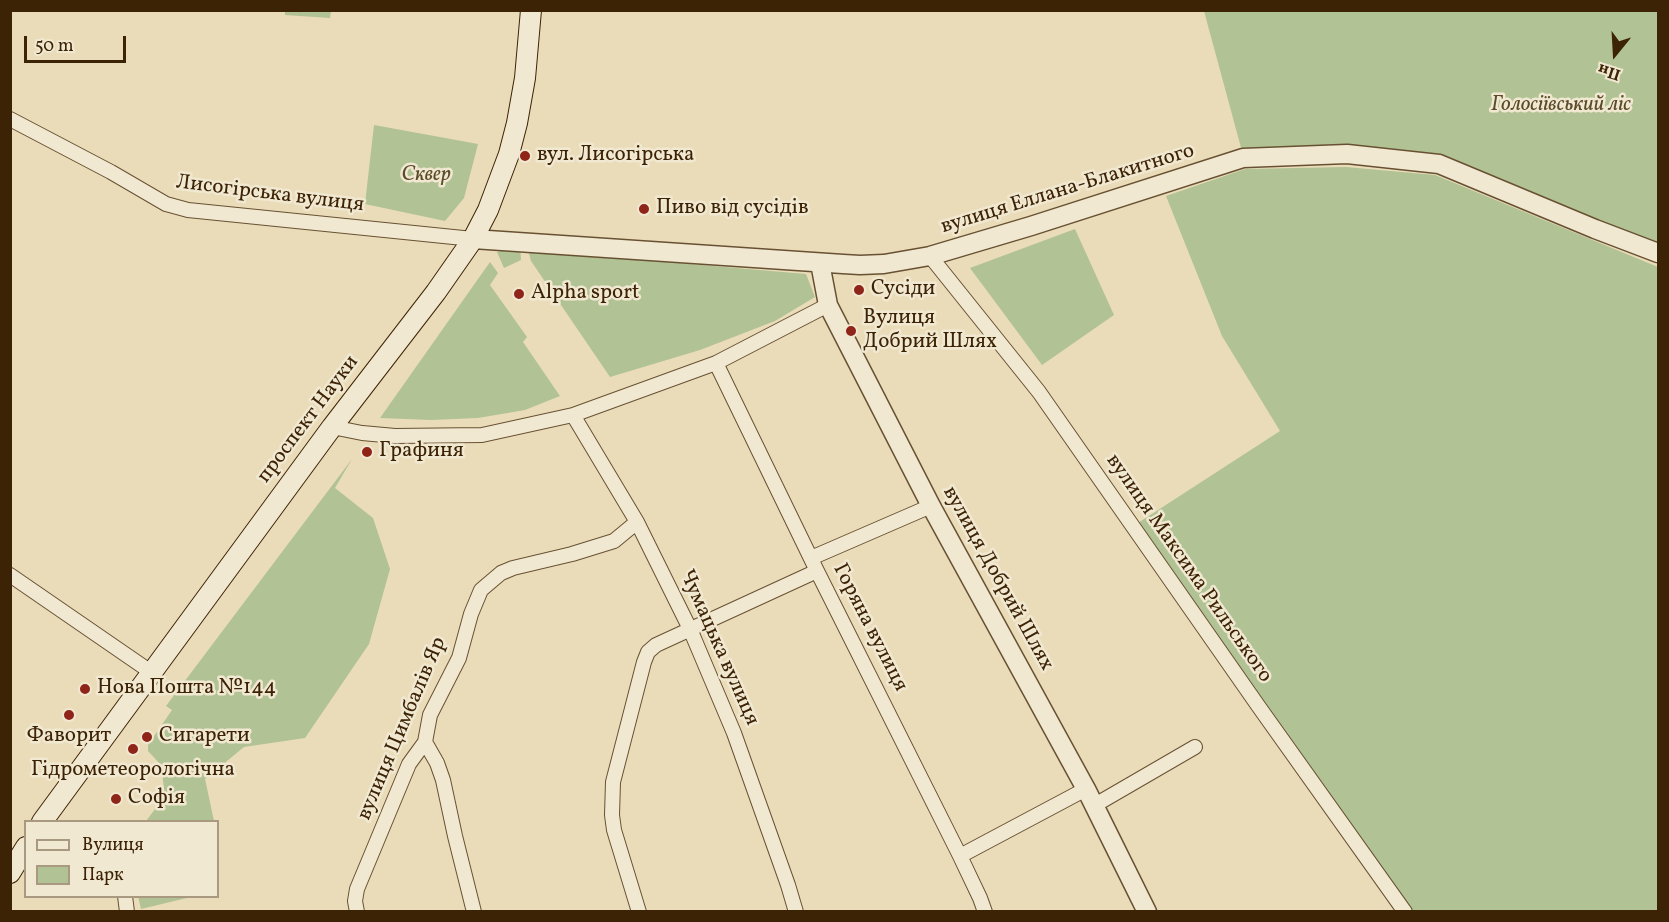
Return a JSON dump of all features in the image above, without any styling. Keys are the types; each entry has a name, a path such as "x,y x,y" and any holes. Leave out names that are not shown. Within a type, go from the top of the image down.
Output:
{"main road":[{"name":"проспект Науки","path":"48,819 152,672 473,239 488,210 509,154 517,123 525,78 531,10"},
{"path":"10,873 24,851"}],"street":[{"name":"Лисогірська вулиця","path":"10,119 166,204 188,210 473,239"},
{"name":"вулиця Еллана-Блакитного","path":"473,239 820,263 876,264 930,256 1244,158 1347,154 1439,164 1659,253"},
{"name":"вулиця Максима Рильського","path":"930,256 1039,392 1405,912"},
{"name":"вулиця Добрий Шлях","path":"820,263 828,305 931,506 1090,797 1147,912"},
{"path":"332,427 395,436 482,435 573,415 716,363 828,305"},
{"name":"Горяна вулиця","path":"716,363 960,856 985,912"},
{"name":"Чумацька вулиця","path":"573,415 637,522 690,629 734,733 789,885 796,912"},
{"path":"811,558 931,506"},
{"name":"вулиця Цимбалів Яр","path":"357,912 355,901 357,890 410,764 425,742 430,715 459,658 471,614 481,590 501,573 513,568 614,541 637,522"},
{"path":"639,912 614,830 613,782 648,652 656,645 817,571"},
{"path":"10,575 152,672"},
{"path":"425,742 438,763 443,780 474,912"},
{"path":"960,856 1195,747"}],"green space":[{"path":"285,11 331,11 330,18 285,15"},
{"name":"Голосіївський ліс","path":"1204,11 1658,11 1658,248 1440,161 1243,155"},
{"name":"Сквер","path":"374,125 478,144 464,198 445,221 365,204"},
{"path":"1346,167 1435,175 1658,267 1658,911 1411,911 1138,523 1280,431 1222,336 1166,196 1245,169"},
{"path":"1075,229 1114,315 1042,365 970,268"},
{"path":"520,246 521,260 504,268 497,252"},
{"path":"528,250 806,274 815,297 775,321 700,350 610,377 531,261"},
{"path":"490,262 498,273 490,285 527,337 523,342 560,396 525,410 478,418 431,420 380,418"},
{"path":"352,459 335,488 373,518 390,569 369,644 305,738 244,747 205,779 214,820 147,820 165,796 161,765 148,751 148,745 172,710 166,706"},
{"path":"138,898 187,898 141,909"}],"place":[{"name":"вул. Лисогірська","path":"525,156"},
{"name":"Пиво від сусідів","path":"644,209"},
{"name":"Сусіди","path":"859,290"},
{"name":"Alpha sport","path":"519,294"},
{"name":"Вулиця Добрий Шлях","path":"851,331"},
{"name":"Графиня","path":"367,452"},
{"name":"Нова Пошта №144","path":"85,689"},
{"name":"Фаворит","path":"69,715"},
{"name":"Сигарети","path":"147,737"},
{"name":"Гідрометеорологічна","path":"133,749"},
{"name":"Софія","path":"116,799"}]}
